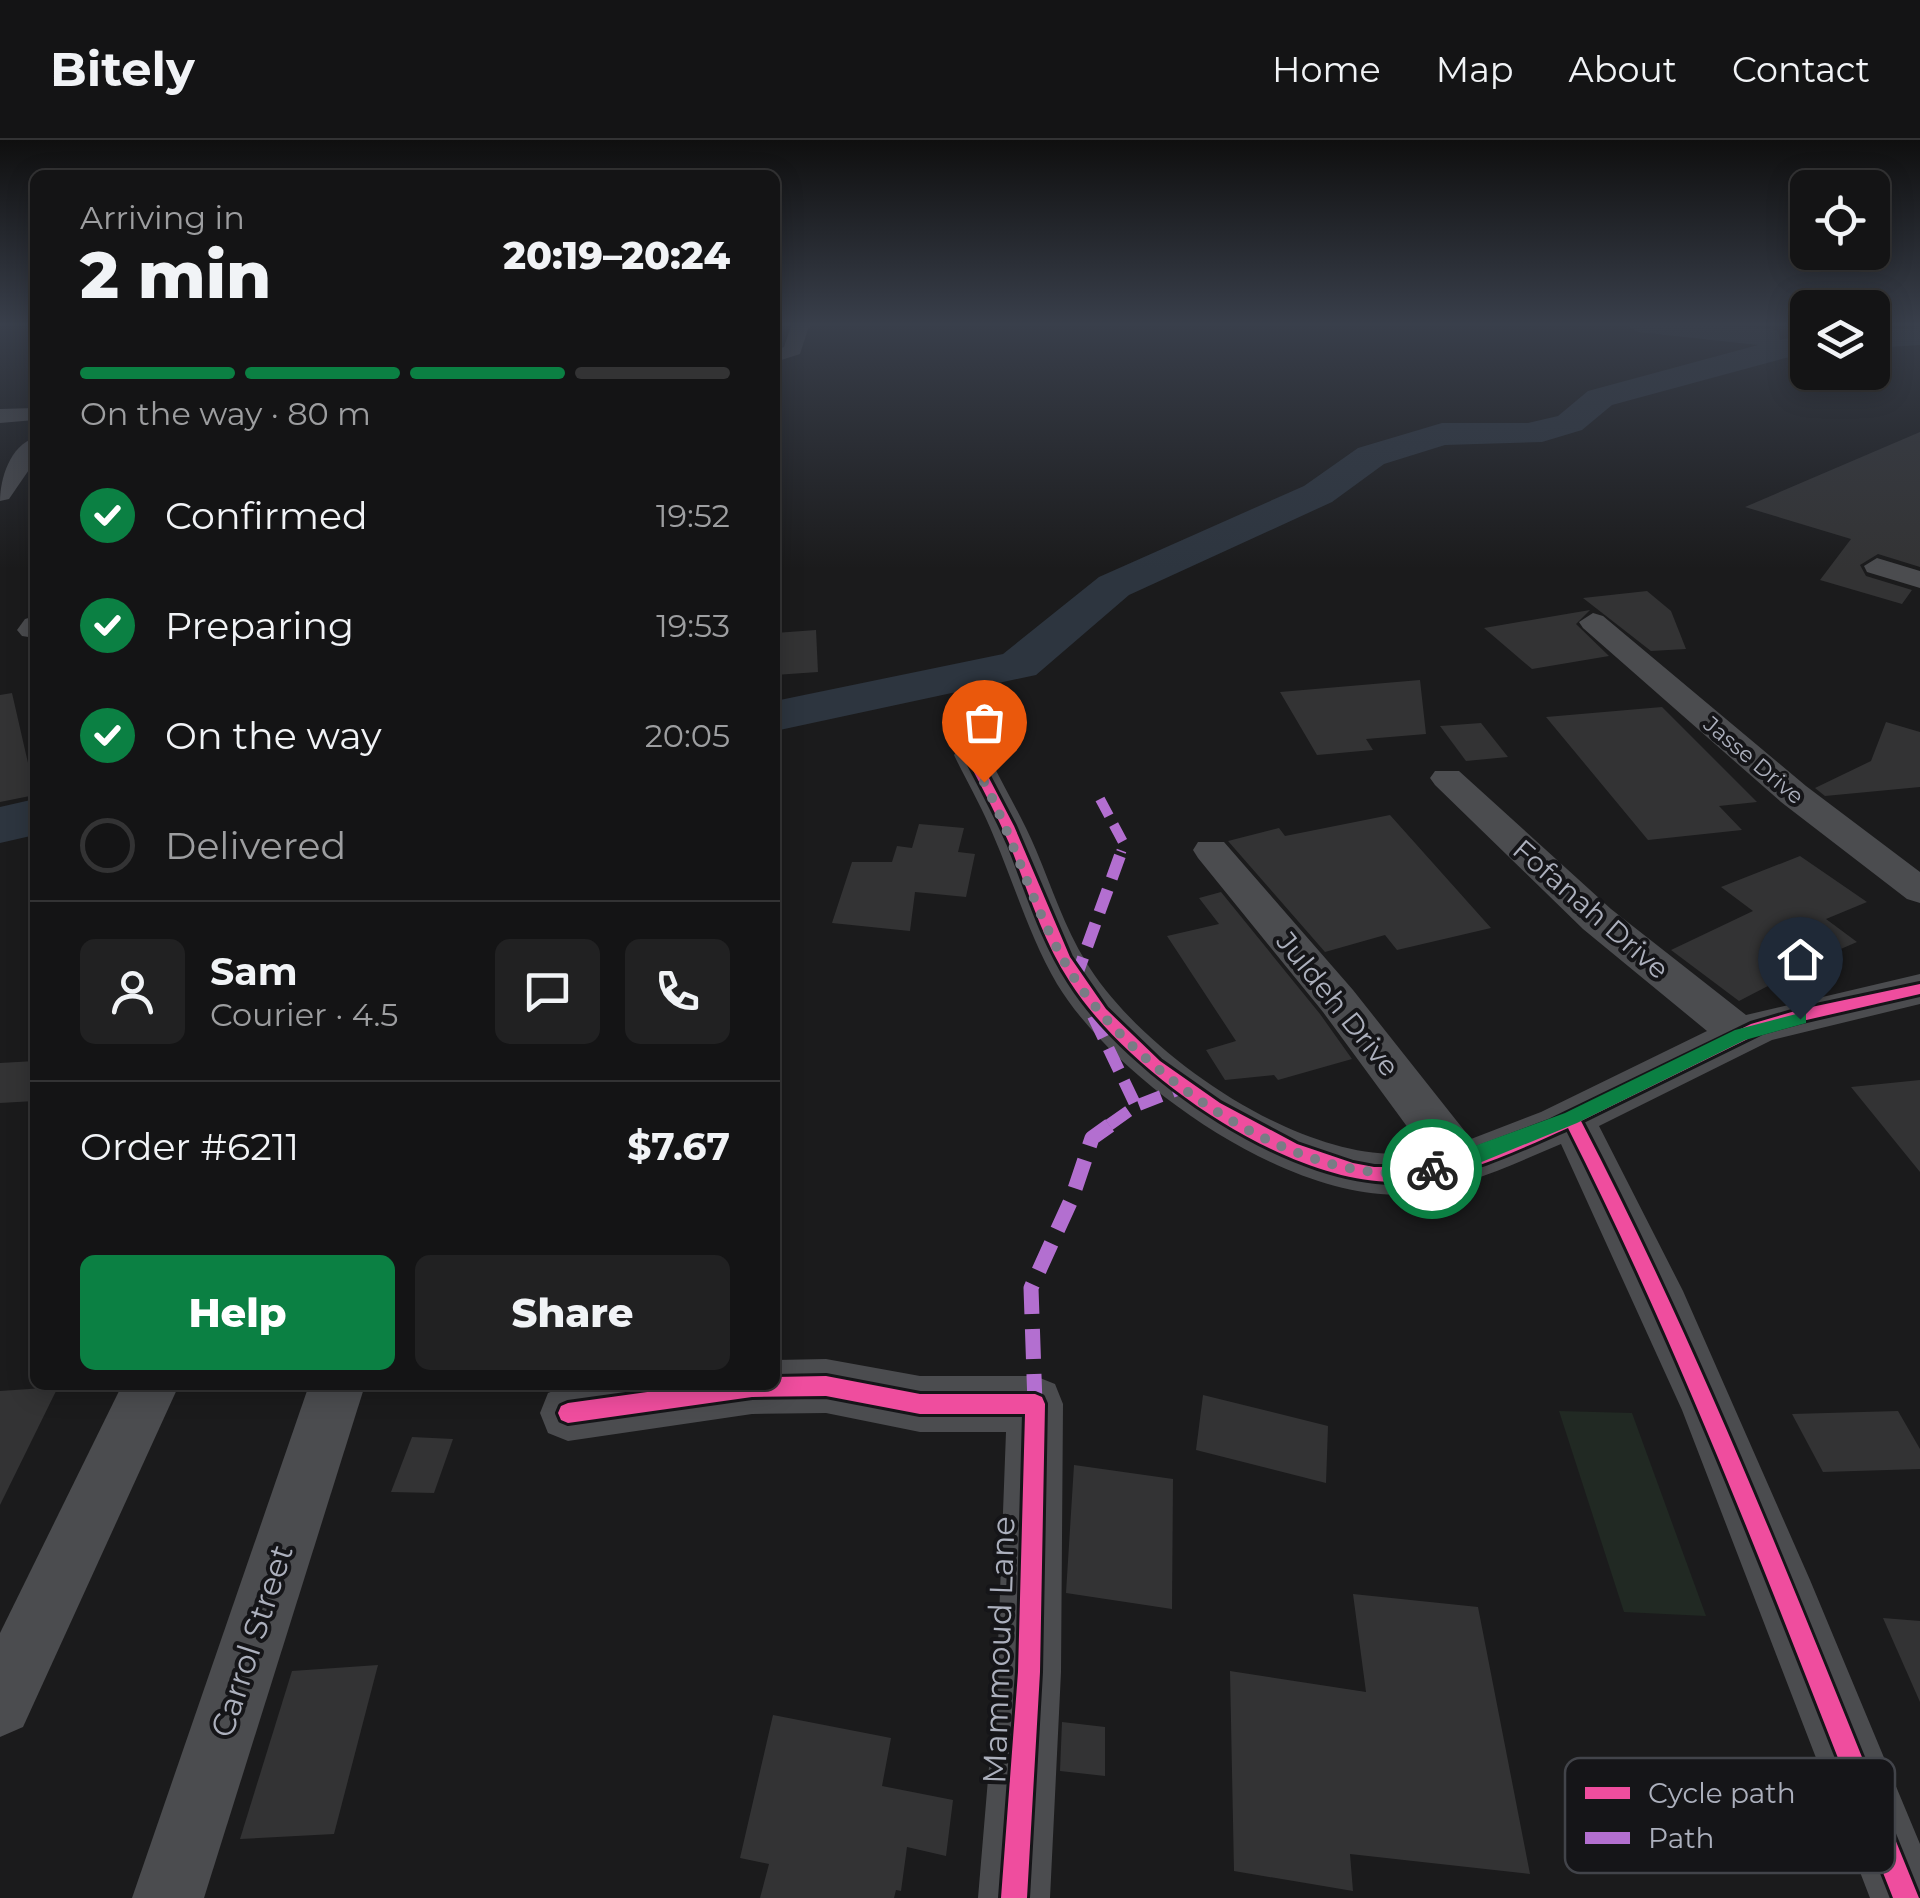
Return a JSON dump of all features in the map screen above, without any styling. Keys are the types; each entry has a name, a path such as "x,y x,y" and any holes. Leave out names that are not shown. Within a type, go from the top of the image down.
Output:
{"street":[{"path":"0,416 30,414"},
{"path":"0,494 30,452"},
{"path":"1877,566 1920,580"},
{"name":"Jasse Drive","path":"1593,622 1745,756 1852,843 1920,890"},
{"path":"971,756 1012,835 1037,903 1074,977 1118,1032 1182,1088 1292,1151 1375,1175 1406,1175 1461,1162 1571,1118 1741,1034 1920,990"},
{"name":"Fofanah Drive","path":"1447,778 1597,919 1741,1034"},
{"name":"Juldeh Drive","path":"1211,850 1338,1000 1461,1162"},
{"path":"1571,1118 1631,1230 1682,1343 1849,1758"},
{"name":"Mammoud Lane","path":"780,1387 826,1386 920,1404 1035,1404 1028,1672 1014,1898"},
{"path":"0,1704 149,1390"},
{"name":"Carrol Street","path":"168,1898 335,1390"},
{"name":"Mammoud Lane","path":"568,1413 731,1390"},
{"path":"1895,1871 1906,1898"}],"shaded area":[{"path":"1559,1411 1632,1413 1706,1616 1624,1612"}],"building":[{"path":"1920,432 1920,567 1878,554 1860,565 1866,576 1912,590 1902,604 1820,580 1851,539 1745,507"},
{"path":"1647,591 1671,611 1686,649 1651,651 1583,598"},
{"path":"1590,610 1576,624 1609,656 1532,669 1484,628"},
{"path":"816,630 818,672 780,675 780,633"},
{"path":"1420,680 1426,734 1366,739 1373,750 1317,755 1280,692"},
{"path":"12,693 30,762 30,796 0,802 0,695"},
{"path":"1662,707 1757,802 1719,806 1742,830 1648,840 1546,717"},
{"path":"1886,722 1920,732 1920,787 1825,796 1815,788 1871,761"},
{"path":"1481,723 1508,757 1466,761 1440,726"},
{"path":"1390,815 1491,928 1397,950 1385,935 1325,952 1228,841 1279,828 1285,836"},
{"path":"919,824 964,828 958,852 975,854 966,897 915,892 910,931 832,923 852,862 892,862 897,846 912,848"},
{"path":"1800,856 1867,902 1826,919 1857,942 1785,973 1789,975 1739,1001 1671,950 1753,911 1721,887"},
{"path":"1221,892 1352,1059 1278,1080 1274,1075 1225,1080 1206,1050 1236,1041 1167,936 1219,924 1199,898"},
{"path":"30,1061 30,1101 0,1103 0,1063"},
{"path":"1920,1080 1920,1172 1851,1087"},
{"path":"57,1390 0,1505 0,1391"},
{"path":"1203,1395 1328,1426 1326,1483 1196,1450"},
{"path":"1898,1411 1920,1449 1920,1469 1823,1472 1792,1414"},
{"path":"412,1437 453,1439 434,1493 391,1492"},
{"path":"1074,1465 1173,1479 1172,1609 1066,1593"},
{"path":"1353,1594 1478,1607 1530,1874 1350,1854 1353,1891 1234,1871 1230,1671 1366,1692"},
{"path":"1883,1618 1920,1621 1920,1702"},
{"path":"378,1665 334,1834 240,1839 292,1671"},
{"path":"773,1715 891,1738 882,1786 953,1800 946,1856 907,1847 901,1891 896,1890 894,1898 760,1898 769,1864 740,1858"},
{"path":"1062,1722 1105,1727 1105,1776 1060,1771"}],"waterway":[{"path":"780,715 1019,665 1114,586 1318,494 1371,456 1442,434 1529,434 1570,423 1592,405"},
{"path":"0,825 30,818"}],"marked path":[{"path":"1075,980 1124,844 1100,799"},
{"path":"1093,1016 1136,1106"},
{"path":"1035,1404 1031,1288 1072,1198 1092,1138 1136,1106 1182,1088"}],"cycle path":[{"path":"971,755 1007,826 1063,957 1100,1013 1174,1081 1214,1108 1291,1149 1353,1170 1411,1174 1455,1164 1557,1125 1757,1028 1920,989"},
{"path":"1571,1118 1708,1405 1850,1758"},
{"path":"780,1387 826,1386 920,1404 1035,1404 1029,1672 1014,1898"},
{"path":"568,1413 731,1390"},
{"path":"1895,1870 1906,1898"}],"way so far":[{"path":"984,782 1012,835 1037,903 1074,977 1118,1032 1182,1088 1292,1151 1375,1175 1406,1175 1432,1169"}],"route":[{"path":"1432,1169 1461,1162 1571,1118 1680,1068 1741,1034 1800,1019"}]}
